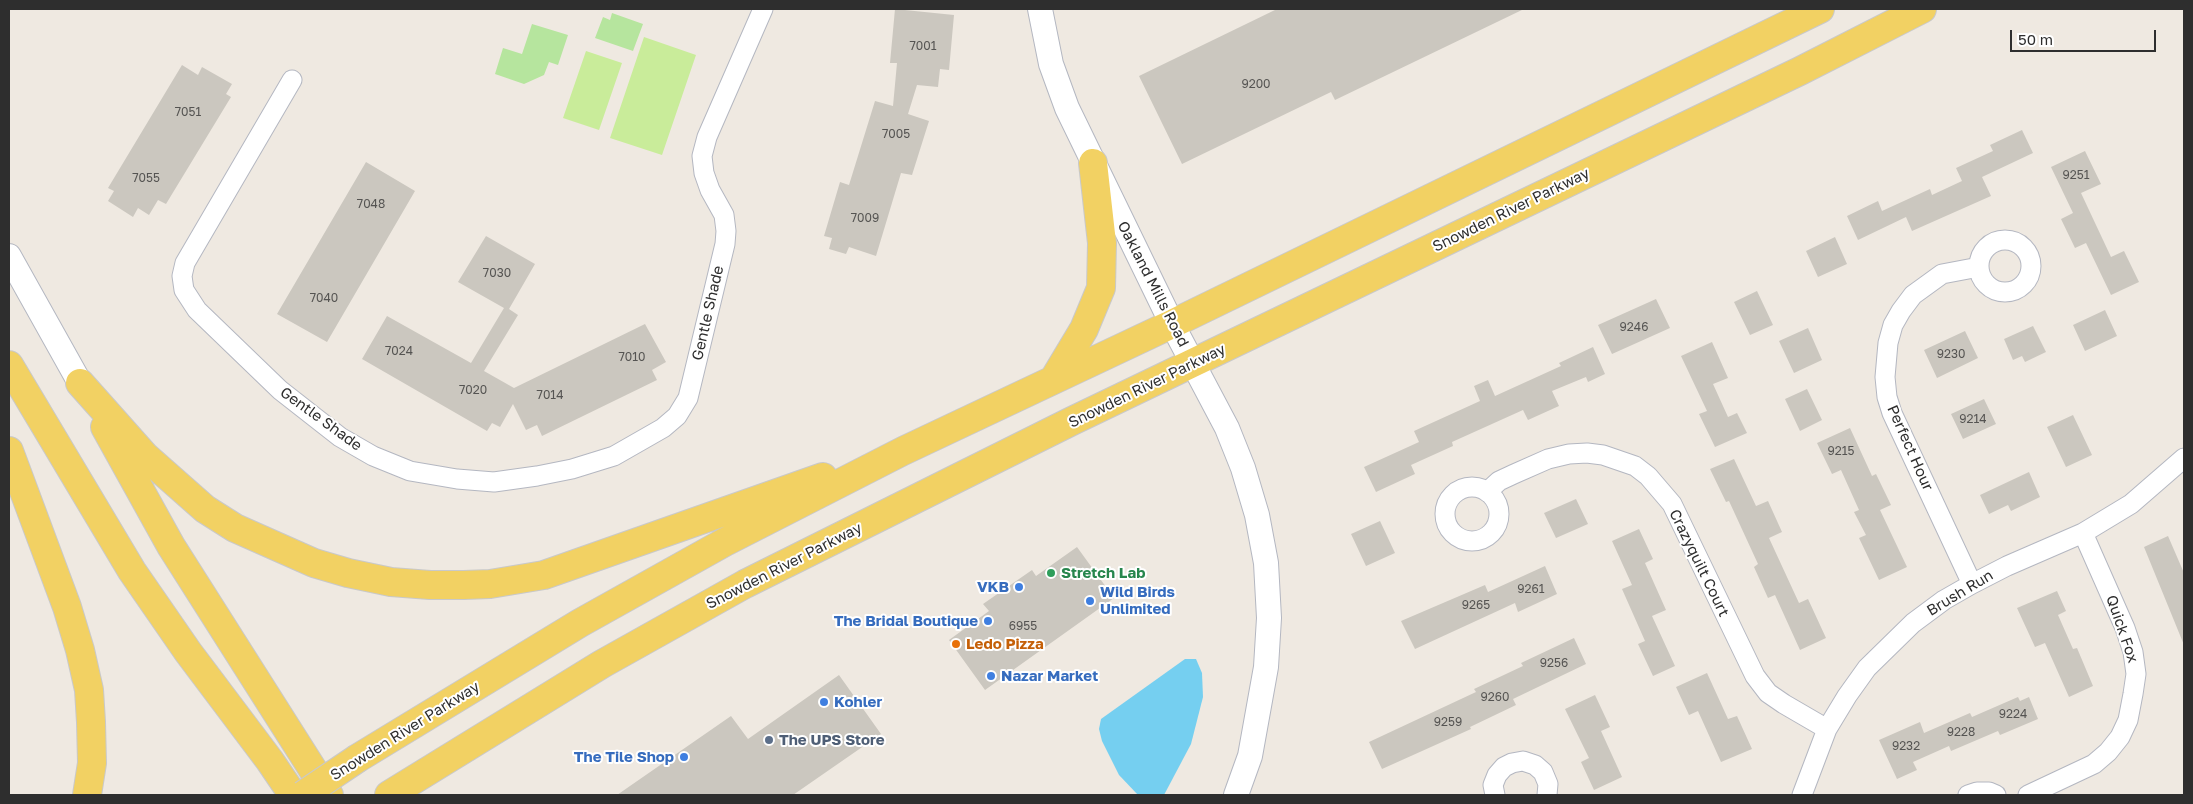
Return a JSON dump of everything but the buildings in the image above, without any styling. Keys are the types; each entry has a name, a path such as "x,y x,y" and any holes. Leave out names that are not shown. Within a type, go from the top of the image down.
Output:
{"main road":[{"name":"Snowden River Parkway","path":"303,795 358,758 580,623 725,542 903,451 1172,324 1820,9"},
{"name":"Snowden River Parkway","path":"390,795 602,664 745,584 1047,434 1800,70 1922,9"},
{"path":"1054,380 1084,329 1101,288 1102,243 1093,163"},
{"path":"9,365 132,571 188,652 270,761 293,795"},
{"path":"80,382 145,456 198,503 235,528 273,547 348,573 391,582 430,585 490,584 544,575 797,485 903,451"},
{"path":"80,382 171,546 329,795"},
{"path":"9,450 67,607 80,650 89,690 91,722 92,763 87,795"}],"street":[{"name":"Gentle Shade","path":"292,80 185,263 182,276 184,290 197,310 280,390 340,437 373,456 410,470 457,479 494,482 537,476 572,469 614,456 663,428 677,416 688,398 725,238 724,215 710,190 704,173 702,156 706,137 763,9"},
{"name":"Oakland Mills Road","path":"1040,9 1054,73 1068,108 1172,324 1227,428 1243,468 1257,515 1266,563 1269,618 1266,667 1250,756 1236,795"},
{"path":"9,256 80,382"},
{"name":"Perfect Hour","path":"1972,584 1892,413 1884,377 1888,343 1893,325 1901,310 1913,295 1942,274 1978,267"},
{"name":"Crazyquilt Court","path":"1487,492 1499,481 1514,474 1548,460 1569,454 1603,455 1635,466 1648,476 1675,511 1755,676 1768,693 1828,729"},
{"name":"Brush Run","path":"1802,795 1828,729 1847,696 1867,668 1913,623 1944,600 1972,584 2007,566 2083,534 2131,504 2184,458"},
{"name":"Quick Fox","path":"2028,795 2094,764 2114,744 2128,720 2136,674 2133,652 2125,628 2083,534"},
{"path":"1494,795 1493,785 1497,775 1504,767 1523,761 1535,765 1543,772 1548,784 1547,795"},
{"path":"1968,795 1977,792 1989,792 1996,795"}],"green space":[{"path":"612,13 643,24 633,51 595,38 603,17 610,20"},
{"path":"532,24 568,35 558,65 549,62 544,75 524,84 495,74 503,48 522,54"},
{"path":"644,37 696,55 662,155 610,138"},
{"path":"586,51 622,63 599,130 563,118"}],"water":[{"path":"1185,659 1196,659 1202,673 1203,697 1191,744 1164,795 1138,795 1119,775 1102,741 1099,729 1101,719"}],"place":[{"name":"Stretch Lab","path":"1051,573"},
{"name":"VKB","path":"1019,587"},
{"name":"Wild Birds Unlimited","path":"1090,601"},
{"name":"The Bridal Boutique","path":"988,621"},
{"name":"Ledo Pizza","path":"956,644"},
{"name":"Nazar Market","path":"991,676"},
{"name":"Kohler","path":"824,702"},
{"name":"The UPS Store","path":"769,740"},
{"name":"The Tile Shop","path":"684,757"}]}
